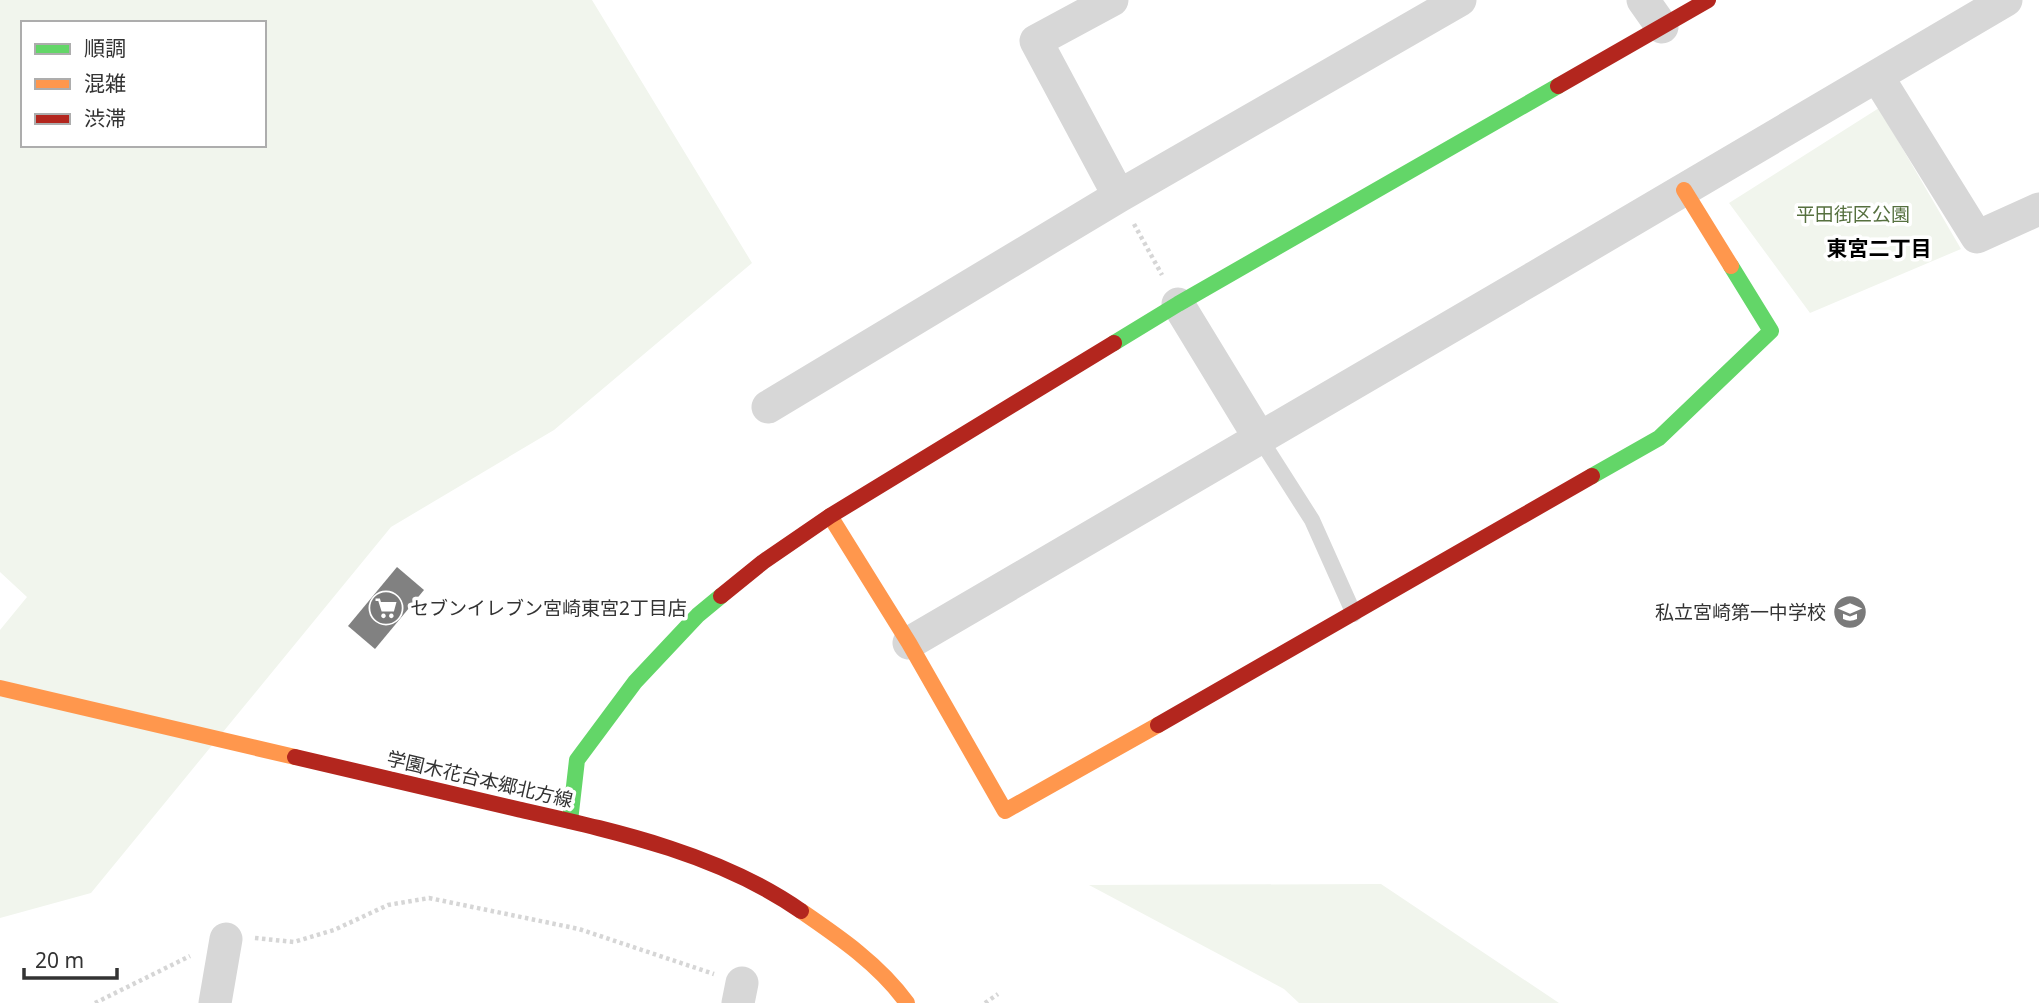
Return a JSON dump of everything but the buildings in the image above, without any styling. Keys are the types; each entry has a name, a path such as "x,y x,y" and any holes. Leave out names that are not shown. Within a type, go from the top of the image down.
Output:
{"street":[{"path":"1111,0 1036,41 1119,196"},
{"path":"768,407 1119,196 1460,0"},
{"path":"1643,0 1662,27"},
{"path":"570,821 577,760 635,682 698,615 764,562 830,516 1178,304 1708,0"},
{"path":"909,643 2006,0"},
{"path":"1877,76 1977,237 2039,209"},
{"path":"830,516 909,643 1005,811 1659,438 1771,331 1685,190"},
{"path":"1178,304 1259,437"},
{"name":"学園木花台本郷北方線","path":"0,688 570,821 667,847 736,874 794,906 843,940 895,986 907,1003"},
{"path":"215,1003 226,939"}],"lane":[{"path":"1259,437 1312,520 1354,614"}],"path":[{"path":"1119,196 1178,304"},
{"path":"95,1003 226,939 260,937 294,942 334,930 388,905 429,898 579,929 740,993"},
{"path":"985,1003 998,994"}],"green space":[{"path":"0,0 592,0 752,263 554,430 391,527 91,893 0,918 0,630 27,597 0,572"},
{"name":"平田街区公園","path":"1879,108 1961,249 1810,313 1729,203"},
{"path":"1381,884 1559,1003 1299,1003 1284,989 1089,885"}],"traffic: fast":[{"path":"1114,343 1558,86"},
{"path":"1592,476 1659,438 1771,331 1731,266"},
{"path":"570,821 577,760 635,682 698,615 721,596"}],"traffic: slow":[{"path":"1684,190 1731,266"},
{"path":"830,516 909,643 1005,811 1158,725"},
{"path":"0,688 295,757"},
{"path":"801,911 872,964 907,1003"}],"traffic: jam":[{"path":"1558,86 1708,0"},
{"path":"721,596 763,562 830,516 1114,343"},
{"path":"1158,725 1592,476"},
{"path":"295,757 591,826 664,846 735,874 801,911"}],"place":[{"name":"セブンイレブン宮崎東宮2丁目店","path":"386,608"},
{"name":"私立宮崎第一中学校","path":"1850,612"}],"district":[{"name":"東宮二丁目","path":"1879,248"}]}
